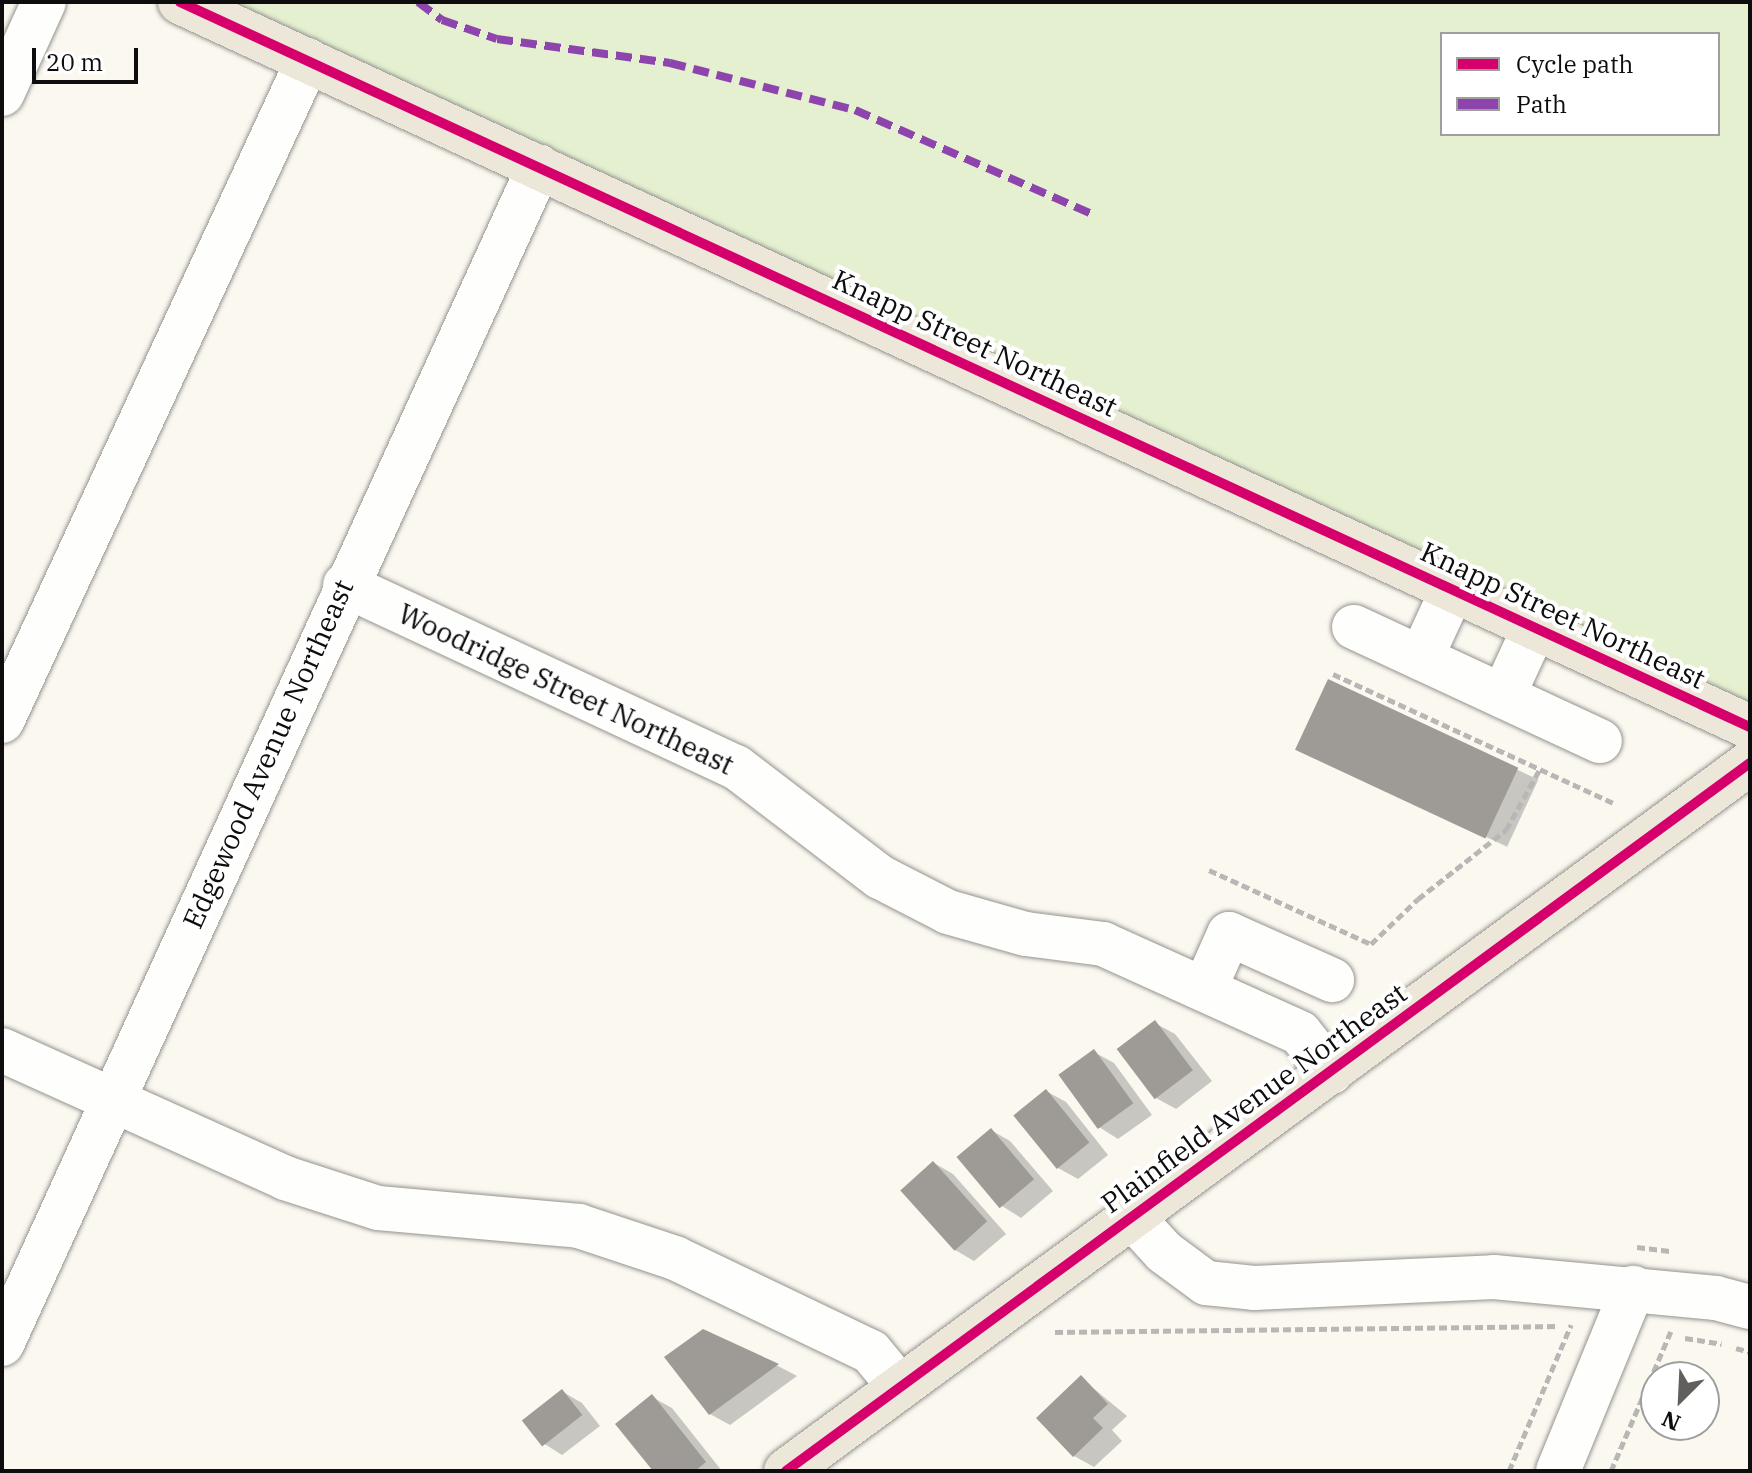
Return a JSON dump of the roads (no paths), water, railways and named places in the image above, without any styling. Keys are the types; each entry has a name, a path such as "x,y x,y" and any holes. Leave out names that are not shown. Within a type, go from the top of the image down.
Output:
{"main road":[{"name":"Knapp Street Northeast","path":"180,2 1750,727"},
{"name":"Plainfield Avenue Northeast","path":"786,1471 1750,763"}],"street":[{"path":"2,94 44,2"},
{"path":"2,721 308,60"},
{"name":"Edgewood Avenue Northeast","path":"2,1344 345,585 539,167"},
{"name":"Woodridge Street Northeast","path":"345,585 736,767 880,877 948,912 1026,934 1103,944 1300,1033 1331,1072"},
{"path":"1421,658 1452,591"},
{"path":"1354,627 1600,741"},
{"path":"1503,696 1534,629"},
{"path":"1205,988 1229,934 1332,980"},
{"path":"2,1050 285,1178 378,1208 579,1226 675,1258 871,1352 900,1387"},
{"path":"1132,1217 1164,1252 1206,1283 1254,1288 1494,1277 1574,1305 1633,1288 1685,1294 1750,1307"},
{"path":"1558,1471 1633,1288"}]}
